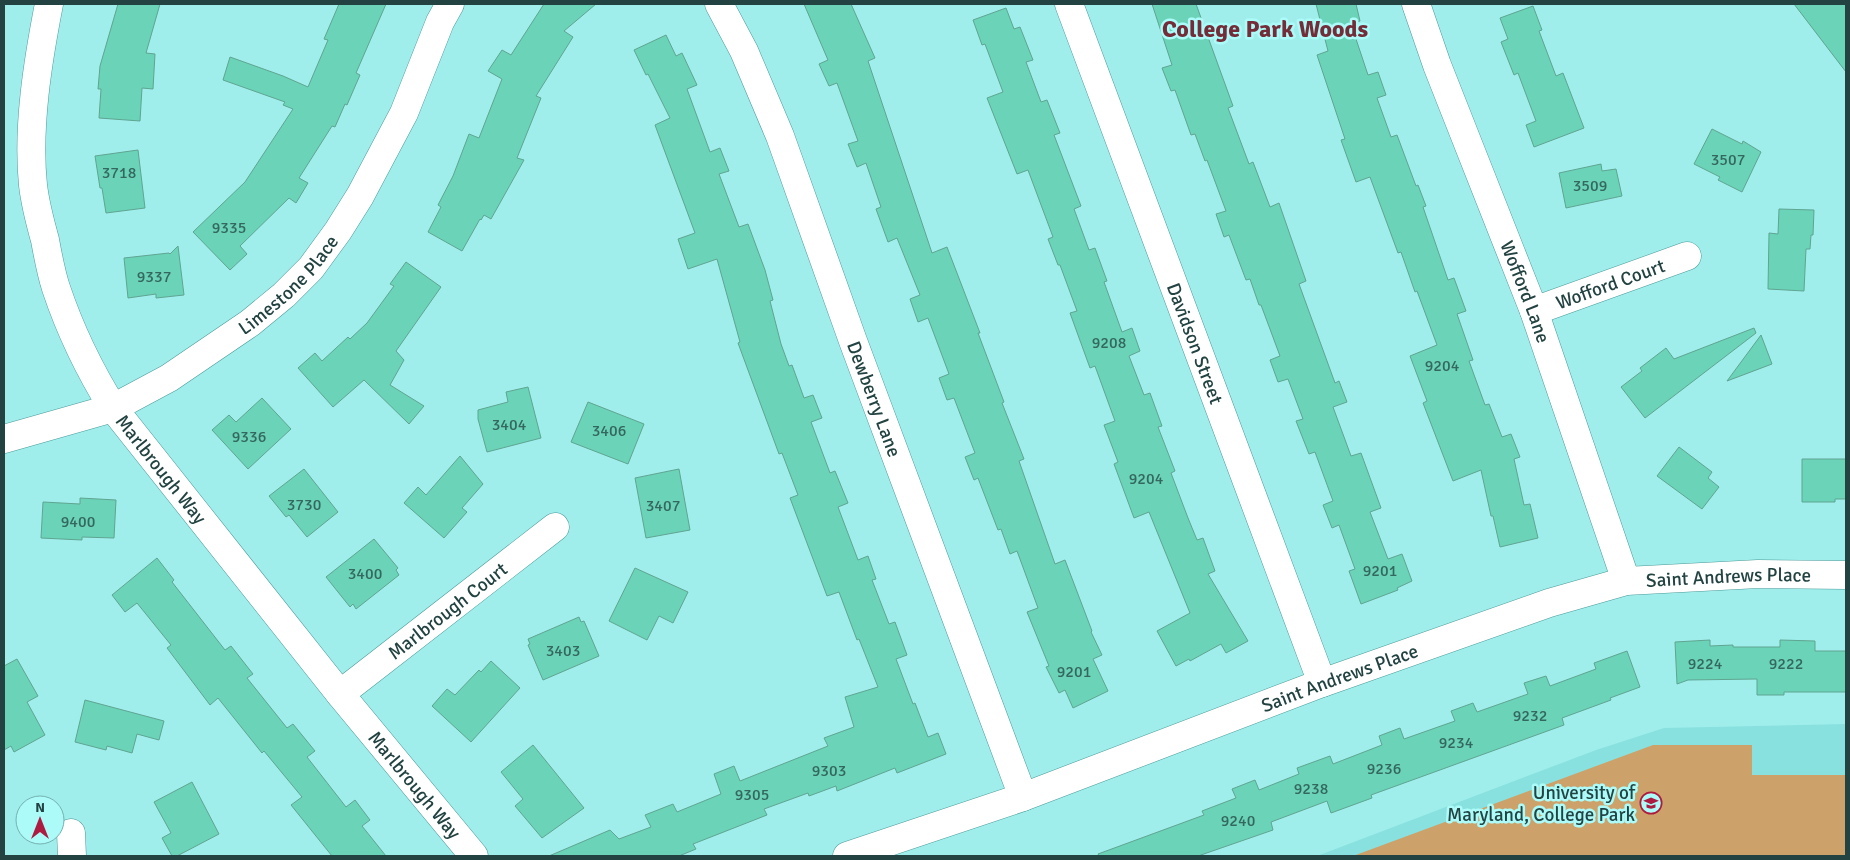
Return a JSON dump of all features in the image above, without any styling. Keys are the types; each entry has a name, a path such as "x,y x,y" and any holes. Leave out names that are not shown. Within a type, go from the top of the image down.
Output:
{"street":[{"name":"Marlbrough Way","path":"49,4 40,49 32,133 33,185 56,288 79,345 100,387 114,408 340,694 474,856"},
{"name":"Limestone Place","path":"4,439 114,408 169,378 250,323 284,295 311,268 338,231 360,196 394,135 440,22 450,4"},
{"name":"Dewberry Lane","path":"719,4 744,51 780,136 853,341 1023,797"},
{"name":"Davidson Street","path":"1069,4 1322,682"},
{"name":"Wofford Lane","path":"1416,4 1437,65 1534,312 1626,581"},
{"name":"Wofford Court","path":"1534,312 1687,256"},
{"name":"Marlbrough Court","path":"340,694 555,527"},
{"name":"Saint Andrews Place","path":"847,856 1023,797 1322,682 1548,603 1626,581 1758,574 1846,575"}],"shaded area":[{"name":"University of Maryland, College Park","path":"1846,724 1846,856 1317,856 1596,750 1664,728"},
{"name":"University of Maryland, College Park","path":"1653,745 1752,745 1752,775 1846,775 1846,856 1353,856"}],"building":[{"path":"118,4 160,4 146,53 155,54 153,89 142,88 140,121 99,118 101,89 98,89 100,66"},
{"path":"339,4 386,4 356,73 360,75 347,105 345,104 335,127 332,126 299,178 308,183 296,203 289,198 240,246 247,254 230,270 193,232 245,182 293,109 283,105 285,102 223,80 230,57 308,87 328,40 324,39"},
{"path":"544,4 596,4 564,31 573,37 536,96 541,98 517,158 524,160 491,219 484,215 480,219 462,251 428,232 441,207 438,205 453,176 469,134 479,138 502,79 488,71 502,50 511,55"},
{"path":"804,4 851,4 875,58 868,61 932,253 947,247 980,333 978,333 1004,402 1002,403 1024,459 1019,461 1055,564 1065,560 1091,632 1102,655 1093,659 1108,691 1073,708 1065,690 1059,693 1046,667 1049,666 1027,612 1038,608 1017,551 1010,554 1001,529 998,530 978,478 974,480 965,457 975,453 954,398 947,400 939,378 949,374 928,318 918,322 910,299 920,295 897,238 888,242 876,209 881,207 866,163 857,167 848,144 858,141 837,83 829,86 819,64 828,60"},
{"path":"1152,4 1196,4 1233,106 1228,108 1249,164 1253,162 1270,207 1279,203 1306,281 1299,284 1335,383 1339,381 1347,402 1333,407 1351,456 1361,453 1381,508 1370,512 1388,559 1402,554 1412,581 1397,588 1398,590 1361,604 1349,571 1355,569 1339,525 1332,528 1323,505 1333,501 1315,452 1309,454 1296,421 1303,419 1288,379 1278,382 1270,360 1280,356 1250,279 1246,280 1229,235 1224,237 1216,214 1226,211 1207,160 1205,161 1195,134 1191,135 1175,90 1171,91 1162,68 1172,65"},
{"path":"1316,4 1356,4 1360,21 1351,24 1368,75 1378,72 1386,95 1377,98 1391,137 1397,135 1416,186 1418,185 1426,206 1423,207 1448,280 1454,278 1466,311 1457,314 1473,360 1469,361 1485,405 1489,404 1502,437 1511,434 1520,457 1514,459 1524,505 1530,504 1538,538 1500,547 1481,470 1453,481 1423,403 1427,401 1410,356 1437,345 1401,252 1398,253 1370,177 1356,182 1341,140 1345,139 1317,55 1328,51"},
{"path":"1794,4 1846,4 1846,72"},
{"path":"1533,6 1542,30 1539,31 1556,76 1563,73 1584,128 1534,147 1526,125 1536,121 1518,73 1514,75 1501,42 1508,39 1500,18"},
{"path":"1006,8 1014,29 1020,27 1033,60 1026,62 1041,102 1047,100 1060,133 1054,135 1081,206 1074,209 1089,250 1095,248 1107,281 1104,282 1122,332 1132,328 1140,351 1129,356 1144,395 1150,393 1162,426 1158,427 1175,471 1171,473 1197,540 1203,538 1215,571 1208,574 1248,641 1226,653 1221,644 1190,661 1189,659 1176,666 1157,631 1190,613 1149,512 1134,518 1114,464 1118,462 1104,425 1115,421 1095,366 1090,368 1070,313 1077,311 1048,239 1053,237 1028,170 1017,174 987,98 1003,92 985,44 982,45 973,20"},
{"path":"666,35 676,56 682,53 697,85 687,89 710,152 720,148 729,171 719,174 739,227 748,224 765,270 773,300 770,301 781,344 789,366 792,365 804,398 813,395 822,418 811,422 830,473 835,471 848,503 838,507 858,560 868,556 876,579 872,580 889,624 895,622 907,655 896,659 913,704 915,703 928,737 938,733 946,754 897,773 895,768 837,791 836,786 809,796 808,793 764,809 767,815 693,844 696,849 679,856 549,856 610,830 619,839 651,827 645,815 673,804 677,812 721,794 714,774 734,766 740,781 828,746 824,738 854,727 845,697 878,687 859,639 857,640 839,592 827,596 790,498 798,495 782,453 779,454 738,343 740,342 717,259 688,269 678,239 695,233 655,125 670,118 634,50"},
{"path":"1712,129 1742,144 1743,141 1761,152 1742,192 1718,180 1720,177 1694,164"},
{"path":"138,150 145,208 106,213 95,156"},
{"path":"1601,164 1602,171 1616,169 1622,196 1566,208 1559,173"},
{"path":"1779,209 1814,210 1813,235 1811,235 1810,249 1806,249 1804,291 1768,289 1769,233 1778,234"},
{"path":"178,246 184,295 156,298 156,294 128,298 124,258 170,254"},
{"path":"406,262 441,287 396,351 404,360 390,385 424,406 409,424 364,380 333,407 298,368 315,353 322,361 348,337 350,339 367,323 394,286 390,284"},
{"path":"1754,328 1756,333 1645,418 1621,387 1642,371 1640,368 1666,348 1674,359"},
{"path":"1761,335 1772,364 1727,381"},
{"path":"528,387 541,438 487,452 478,419 478,410 508,402 506,392"},
{"path":"262,398 291,429 248,469 212,430 229,415 236,422"},
{"path":"588,402 644,424 628,464 571,442"},
{"path":"1679,447 1712,472 1708,478 1719,487 1702,509 1657,476"},
{"path":"460,456 483,484 462,508 467,512 444,538 404,503 418,487 426,495"},
{"path":"1802,459 1846,459 1846,499 1835,499 1835,502 1802,502"},
{"path":"304,469 338,512 307,537 289,515 286,517 269,496"},
{"path":"679,469 690,530 646,538 635,478"},
{"path":"80,498 116,500 114,538 82,537 82,540 41,538 43,502 80,504"},
{"path":"374,539 398,568 396,570 399,575 356,609 353,604 350,607 326,577"},
{"path":"157,558 174,580 172,582 225,650 231,646 253,674 247,678 287,728 293,724 315,751 307,757 346,807 355,800 370,820 362,826 386,856 332,856 291,805 302,797 264,751 262,753 218,698 210,705 167,648 171,645 137,603 125,612 112,595"},
{"path":"635,568 688,592 673,623 659,616 647,640 609,621"},
{"path":"579,617 581,622 584,621 599,656 543,680 528,645 530,644 528,639"},
{"path":"1710,640 1710,646 1733,645 1733,647 1780,647 1780,640 1815,641 1815,651 1846,651 1846,692 1784,692 1784,695 1757,695 1757,679 1688,680 1677,684 1675,642"},
{"path":"1627,651 1640,687 1562,718 1564,725 1371,795 1372,798 1331,813 1327,801 1271,822 1273,830 1198,856 1099,856 1098,854 1204,815 1202,811 1236,798 1232,789 1255,780 1259,790 1299,774 1297,768 1330,756 1333,764 1382,745 1379,736 1400,728 1404,739 1455,721 1451,711 1473,703 1477,712 1528,694 1524,683 1546,676 1550,686 1596,669 1594,663"},
{"path":"17,659 38,696 27,702 45,735 14,752 11,746 4,750 4,666"},
{"path":"491,661 520,688 471,742 432,706 447,689 455,695 479,670 481,672"},
{"path":"85,700 164,721 159,740 137,734 132,753 107,746 106,750 75,742"},
{"path":"533,745 584,808 542,838 515,806 523,799 501,772"},
{"path":"192,782 219,834 177,856 172,856 162,838 171,833 154,802"}],"place":[{"name":"University of Maryland, College Park","path":"1651,803"}],"district":[{"name":"College Park Woods","path":"1265,29"}]}
